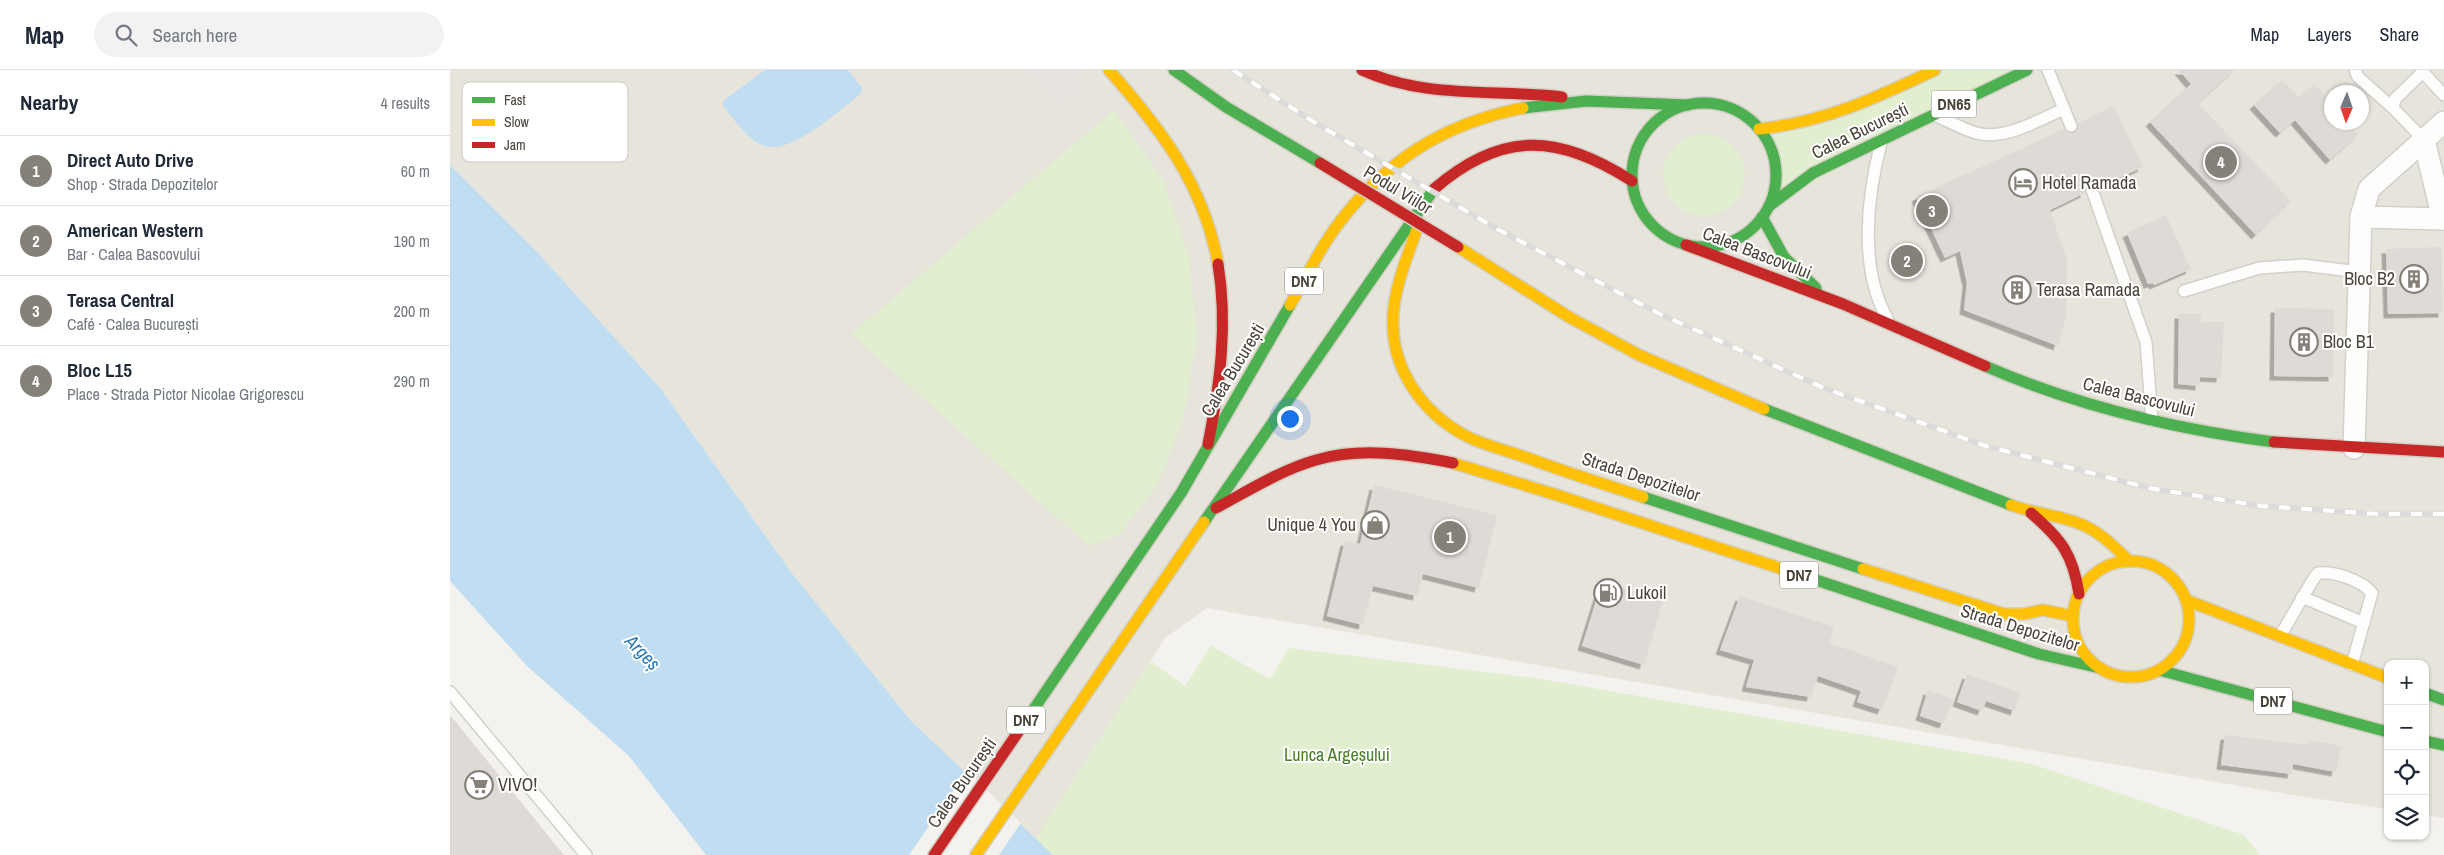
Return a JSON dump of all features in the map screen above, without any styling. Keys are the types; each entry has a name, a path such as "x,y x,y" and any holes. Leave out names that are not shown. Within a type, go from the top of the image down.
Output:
{"main road":[{"path":"1109,70 1132,94 1158,126 1186,171 1209,221 1220,270 1225,321 1222,362 1206,449"},
{"name":"Podul Viilor","path":"1174,70 1226,107 1458,247 1569,317 1639,355 1764,409 2030,512"},
{"path":"1362,70 1393,83 1426,90 1509,92 1586,99"},
{"name":"Calea București","path":"1759,129 1795,126 1838,115 1935,70"},
{"name":"Calea București","path":"1769,206 1813,174 1933,114 2027,70"},
{"name":"Calea București","path":"934,855 1180,493 1335,228 1353,202 1376,179 1407,152 1472,118 1521,107 1586,99 1621,99 1688,105"},
{"name":"DN7","path":"1701,103 1727,107 1744,116 1759,129 1770,148 1776,181 1769,206 1752,228 1728,242 1715,246 1686,245 1663,234 1649,221 1638,205 1632,181 1634,155 1646,132 1664,115 1688,105 1701,103"},
{"name":"DN7","path":"976,855 1213,510 1299,380 1431,191 1445,177 1465,164 1488,153 1517,145 1539,144 1587,154 1612,166 1632,181"},
{"name":"Strada Depozitelor","path":"1431,191 1400,278 1395,298 1394,335 1395,349 1405,376 1414,392 1446,423 1465,435 1545,465 2004,614 2023,614 2043,610 2073,616"},
{"name":"Calea Bascovului","path":"1762,217 1782,256 1796,272 1814,287 1843,304"},
{"name":"Calea Bascovului","path":"1686,245 1843,304 2013,378 2078,401 2152,420 2235,437 2290,444 2444,452"},
{"name":"Strada Depozitelor","path":"1213,510 1276,477 1316,460 1356,453 1412,455 1460,465 1560,496 2039,654 2100,668"},
{"path":"2030,512 2068,520 2094,530 2110,542 2129,561"},
{"path":"2030,512 2058,536 2069,553 2076,569 2079,594"},
{"name":"DN7","path":"2129,561 2147,563 2164,571 2177,583 2186,600 2189,616 2188,632 2182,647 2172,660 2159,670 2145,675 2129,677 2100,668 2080,646 2075,632 2073,616 2079,594 2088,580 2099,570 2113,564 2129,561"},
{"path":"2186,600 2384,677"},
{"name":"DN7","path":"2159,670 2384,731"},
{"path":"2429,694 2444,700"},
{"path":"2429,742 2444,745"}],"street":[{"path":"2354,448 2361,216 2369,190 2444,122"},
{"path":"2361,216 2443,219 2424,140"}],"lane":[{"path":"2048,70 2071,126"},
{"path":"2355,70 2358,76 2424,140"},
{"path":"2393,108 2395,99 2422,71 2444,95"},
{"path":"1933,114 1977,134 1991,135 2006,133 2064,108"},
{"path":"1882,139 1871,188 1870,260 1876,296 1890,324"},
{"path":"2092,190 2146,342 2152,420"},
{"path":"2184,291 2259,268 2303,265 2359,272"},
{"path":"2280,636 2318,573 2329,572 2367,587 2372,594 2352,665"},
{"path":"2302,597 2364,624"},
{"path":"450,692 586,855"}],"shaded area":[{"path":"450,70 2444,70 2444,818 2429,816 2429,660 2384,660 2384,808 2292,795 1207,608 1165,638 1035,840 911,721 791,572 660,388 539,254 450,165"},
{"path":"1025,70 1082,70 1082,91 1062,105"}],"green space":[{"path":"1934,70 2027,70 1769,206 1775,168 1766,139"},
{"path":"1114,110 1163,180 1189,257 1197,336 1183,420 1158,484 1119,535 1089,546 851,334"},
{"path":"1704,134 1720,137 1733,146 1742,159 1745,175 1742,191 1733,204 1720,213 1704,216 1688,213 1675,204 1666,191 1663,175 1666,159 1675,146 1688,137"},
{"name":"Lunca Argeșului","path":"1211,646 1270,679 1289,648 1535,678 2032,764 2244,835 2260,855 1053,855 1035,840 1150,661 1185,686"}],"water":[{"path":"765,70 848,70 862,88 861,94 802,137 788,144 776,147 765,146 753,139 742,129 723,106 723,101"},
{"name":"Argeș","path":"450,165 539,254 660,388 791,572 911,721 1053,855 706,855 629,756 527,666 450,581"}],"pier":[{"path":"967,771 1021,823 999,855 909,855"}],"building":[{"path":"2179,70 2235,70 2198,103 2291,201 2256,235 2150,122 2191,84"},
{"path":"2282,80 2299,98 2314,84 2324,95 2324,130 2356,130 2359,134 2330,160 2295,120 2280,133 2254,105"},
{"path":"2114,106 2143,167 2099,187 2094,183 2089,183 2085,188 2085,193 2050,210 2067,260 2066,317 2058,346 1964,310 1967,283 1960,251 1945,258 1916,197 2064,129 2074,133 2078,123"},
{"path":"2166,215 2191,269 2154,285 2153,283 2148,284 2127,233"},
{"name":"Bloc B2","path":"2441,247 2443,313 2388,314 2386,249"},
{"name":"Bloc B1","path":"2275,308 2334,309 2333,377 2274,376"},
{"path":"2179,314 2201,314 2201,322 2224,322 2221,378 2200,377 2200,386 2178,384"},
{"path":"1374,485 1497,515 1479,588 1423,574 1417,596 1373,586 1363,625 1327,616 1345,541 1360,544"},
{"path":"1602,582 1663,600 1644,665 1582,646"},
{"path":"1740,596 1834,627 1829,643 1898,667 1882,710 1857,702 1861,691 1818,676 1811,697 1746,687 1754,660 1720,650"},
{"path":"1967,674 2021,693 2015,711 1986,701 1982,711 1957,702"},
{"path":"1928,690 1953,699 1944,724 1920,716"},
{"name":"VIVO!","path":"450,715 564,855 450,855"},
{"path":"2225,735 2308,745 2309,740 2341,746 2336,772 2293,764 2292,774 2221,765"}],"railway":[{"path":"1233,70 1317,124 1497,229 1660,314 1824,388 1986,446 2149,488 2261,506 2378,514 2444,514"}],"traffic: fast":[{"path":"1174,70 1226,107 1320,163"},
{"path":"1769,206 1813,173 2027,70"},
{"path":"1523,108 1586,101 1688,105"},
{"path":"1704,103 1731,109 1744,115 1755,124 1764,135 1770,148 1776,175 1770,202 1764,215 1755,226 1744,235 1731,241 1704,247 1677,241 1664,235 1653,226 1644,215 1638,202 1632,175 1638,148 1644,135 1653,124 1664,115 1677,109 1704,103"},
{"path":"1204,522 1434,189"},
{"path":"1762,217 1784,257 1816,288"},
{"path":"1025,722 1181,493 1290,305"},
{"path":"1985,366 2055,393 2126,414 2163,423 2274,442"},
{"path":"1764,409 2011,505"},
{"path":"1643,497 1863,569"},
{"path":"1810,578 2039,654 2100,668"},
{"path":"2159,670 2384,731"},
{"path":"2429,694 2444,700"},
{"path":"2429,742 2444,745"}],"traffic: slow":[{"path":"1109,70 1163,136 1191,183 1211,235 1218,264"},
{"path":"1759,129 1783,126 1828,115 1871,99 1935,70"},
{"path":"1290,305 1329,236 1374,183 1395,165 1441,135 1466,124 1523,108"},
{"path":"1419,223 1399,282 1393,318 1397,354 1403,371 1422,401 1434,414 1471,439 1643,497"},
{"path":"1458,247 1569,317 1639,355 1764,409"},
{"path":"1453,463 1810,578"},
{"path":"2011,505 2066,519 2090,528 2102,536 2129,561"},
{"path":"976,855 1204,522"},
{"path":"2131,561 2153,566 2172,578 2184,597 2189,619 2184,641 2172,660 2153,672 2131,677 2109,672 2090,660 2078,641 2073,619 2078,597 2090,578 2109,566 2131,561"},
{"path":"1863,569 2004,614 2023,614 2043,610 2073,616"},
{"path":"2186,600 2384,676"}],"traffic: jam":[{"path":"1362,70 1386,79 1435,89 1562,97"},
{"path":"1434,189 1459,170 1483,156 1507,148 1531,145 1555,147 1580,154 1605,165 1632,181"},
{"path":"1320,163 1458,247"},
{"path":"1686,245 1843,304 1985,366"},
{"path":"1208,444 1221,354 1222,309 1218,264"},
{"path":"2274,442 2444,452"},
{"path":"1216,508 1290,469 1333,456 1384,453 1453,463"},
{"path":"2031,513 2064,548 2073,568 2079,594"},
{"path":"934,855 1025,722"}],"place":[{"name":"Bloc L15","path":"2221,162"},
{"name":"Hotel Ramada","path":"2023,183"},
{"name":"Terasa Central","path":"1932,211"},
{"name":"American Western","path":"1907,261"},
{"name":"Bloc B2","path":"2414,279"},
{"name":"Terasa Ramada","path":"2017,290"},
{"name":"Bloc B1","path":"2304,342"},
{"name":"Unique 4 You","path":"1375,525"},
{"name":"Direct Auto Drive","path":"1450,537"},
{"name":"Lukoil","path":"1608,593"},
{"name":"VIVO!","path":"479,785"}]}
